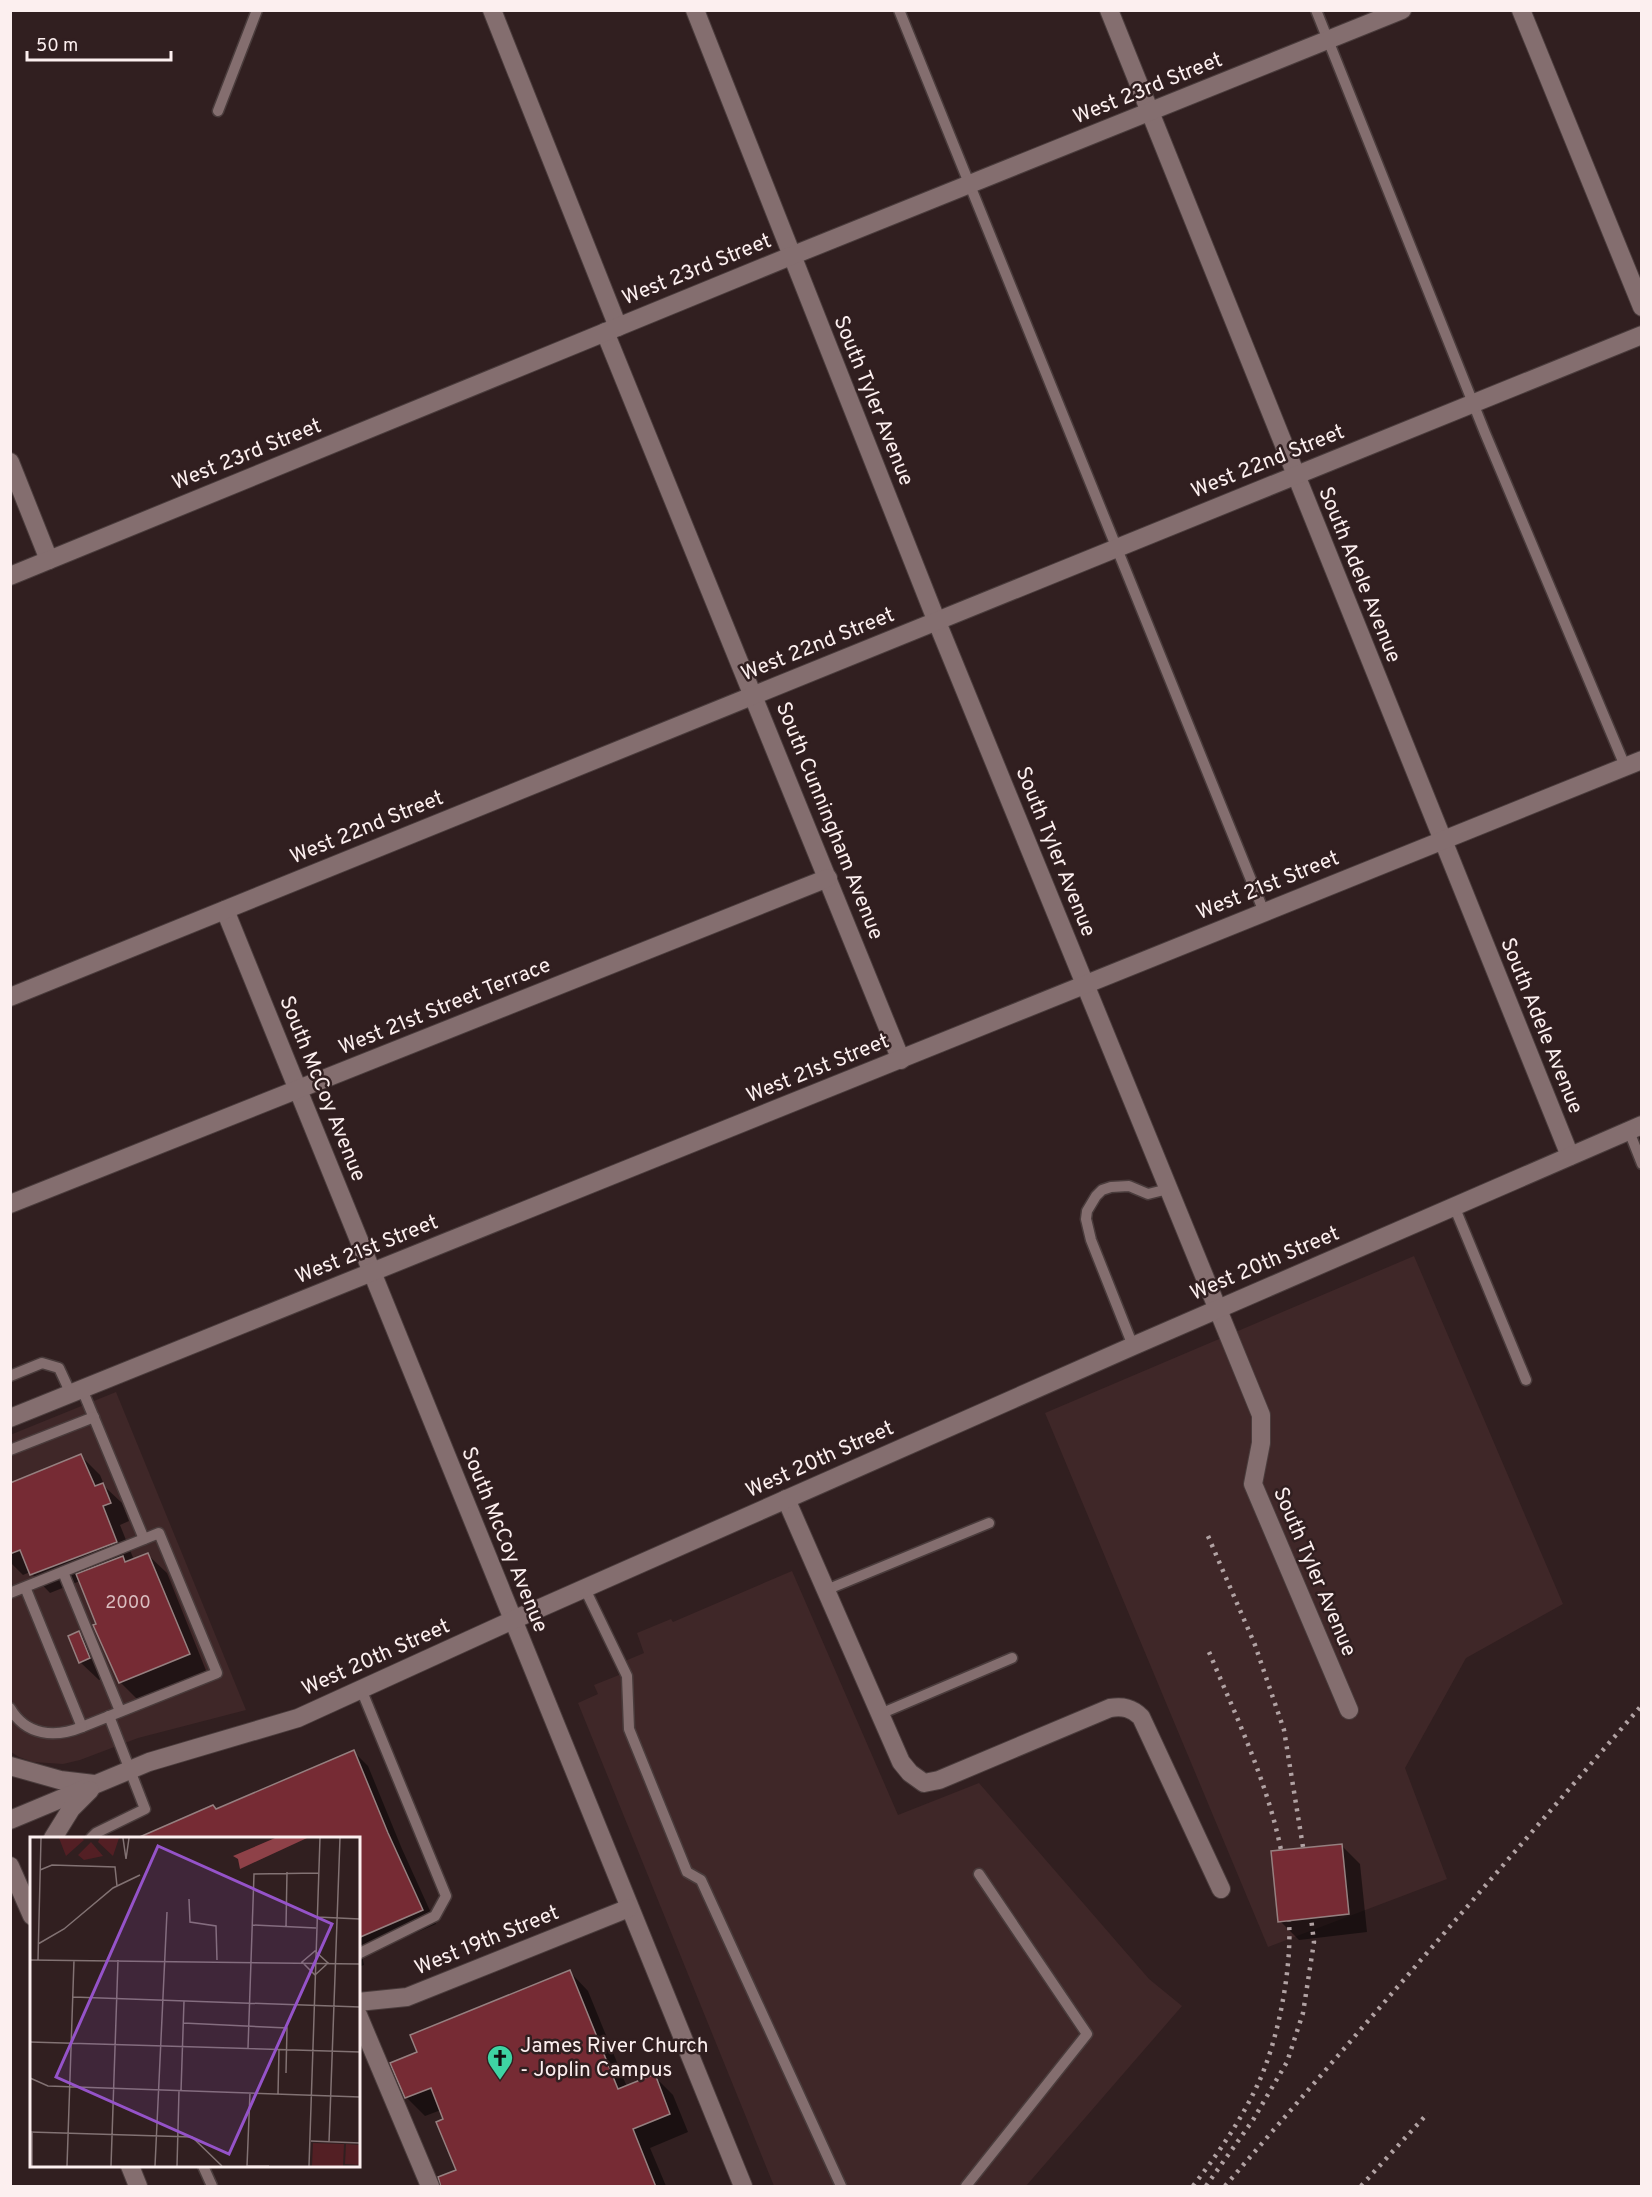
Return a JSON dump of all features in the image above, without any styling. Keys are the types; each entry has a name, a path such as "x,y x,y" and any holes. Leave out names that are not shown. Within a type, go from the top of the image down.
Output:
{"street":[{"name":"South Cunningham Avenue","path":"492,10 612,330 754,694 901,1060"},
{"name":"South Tyler Avenue","path":"694,10 936,622 1261,1415 1261,1443 1253,1484 1348,1710"},
{"name":"South Adele Avenue","path":"1109,10 1152,112 1295,476 1570,1156"},
{"name":"West 23rd Street","path":"10,576 791,256 1402,10"},
{"path":"1521,10 1641,307"},
{"name":"West 22nd Street","path":"10,997 1641,334"},
{"path":"10,462 49,560"},
{"name":"West 21st Street","path":"10,1418 1633,763"},
{"name":"West 21st Street Terrace","path":"10,1204 828,878"},
{"name":"South McCoy Avenue","path":"225,910 743,2187"},
{"name":"West 20th Street","path":"10,1820 149,1762 298,1718 786,1499 1635,1128"},
{"path":"786,1499 901,1762 910,1773 924,1783 939,1780 1110,1708 1119,1707 1135,1711 1142,1717 1221,1888"},
{"path":"10,1766 60,1780 96,1784"},
{"path":"54,1837 71,1809 96,1784"},
{"path":"10,1866 30,1912"},
{"path":"10,1904 30,1916"},
{"name":"West 19th Street","path":"360,2002 407,1997 630,1908"},
{"path":"360,2020 430,2187"},
{"path":"130,2167 138,2187"}],"lane":[{"path":"218,111 257,10"},
{"path":"899,10 1264,912"},
{"path":"1316,10 1485,433 1633,763"},
{"path":"1635,1128 1641,1164"},
{"path":"1133,1346 1091,1240 1086,1219 1095,1196 1111,1186 1129,1186 1148,1194 1168,1189"},
{"path":"1454,1206 1526,1380"},
{"path":"10,1376 42,1363 59,1368 94,1417 144,1539"},
{"path":"10,1449 94,1417"},
{"path":"826,1590 989,1523"},
{"path":"10,1593 159,1533 217,1673 60,1734 40,1732 23,1724 10,1708"},
{"path":"63,1572 120,1711"},
{"path":"25,1587 82,1727"},
{"path":"585,1589 627,1676 629,1729 687,1872 701,1880 841,2187"},
{"path":"880,1714 1012,1658"},
{"path":"360,1953 435,1917 446,1896 361,1689"},
{"path":"93,1837 96,1833 145,1809 109,1716"},
{"path":"966,2187 1087,2034 979,1874"},
{"path":"203,2167 212,2187"}],"shaded area":[{"path":"1414,1256 1563,1604 1466,1658 1405,1768 1447,1879 1268,1947 1045,1413"},
{"path":"116,1392 246,1710 138,1738 80,1760 63,1764 33,1762 11,1752 10,1435"},
{"path":"792,1571 898,1815 979,1783 1149,1979 1182,2006 1026,2186 774,2186 578,1703 598,1694 594,1685 629,1671 625,1661 644,1653 637,1633 671,1619 673,1622"}],"building":[{"path":"81,1454 95,1486 103,1483 111,1503 103,1506 117,1542 30,1575 20,1550 10,1554 10,1483"},
{"path":"148,1553 190,1654 119,1683 93,1625 96,1624 76,1574 123,1556 125,1562"},
{"path":"79,1631 90,1658 79,1663 68,1636"},
{"path":"354,1750 423,1910 360,1937 360,1837 140,1837 213,1805 216,1809"},
{"path":"1342,1844 1349,1914 1278,1922 1271,1851"},
{"name":"James River Church - Joplin Campus","path":"570,1970 618,2089 655,2074 670,2114 633,2129 656,2187 441,2187 438,2177 456,2170 436,2122 443,2119 431,2088 405,2098 390,2063 417,2052 410,2035"}],"railway":[{"path":"1208,1536 1255,1645 1284,1730 1303,1847"},
{"path":"1209,1652 1259,1774 1281,1850"},
{"path":"1225,2186 1642,1705"},
{"path":"1206,2186 1253,2120 1287,2062 1303,2013 1314,1942 1311,1918"},
{"path":"1193,2186 1236,2125 1265,2068 1277,2027 1286,1983 1289,1921"},
{"path":"1361,2186 1428,2113"}],"place":[{"name":"James River Church - Joplin Campus","path":"500,2081"}]}
